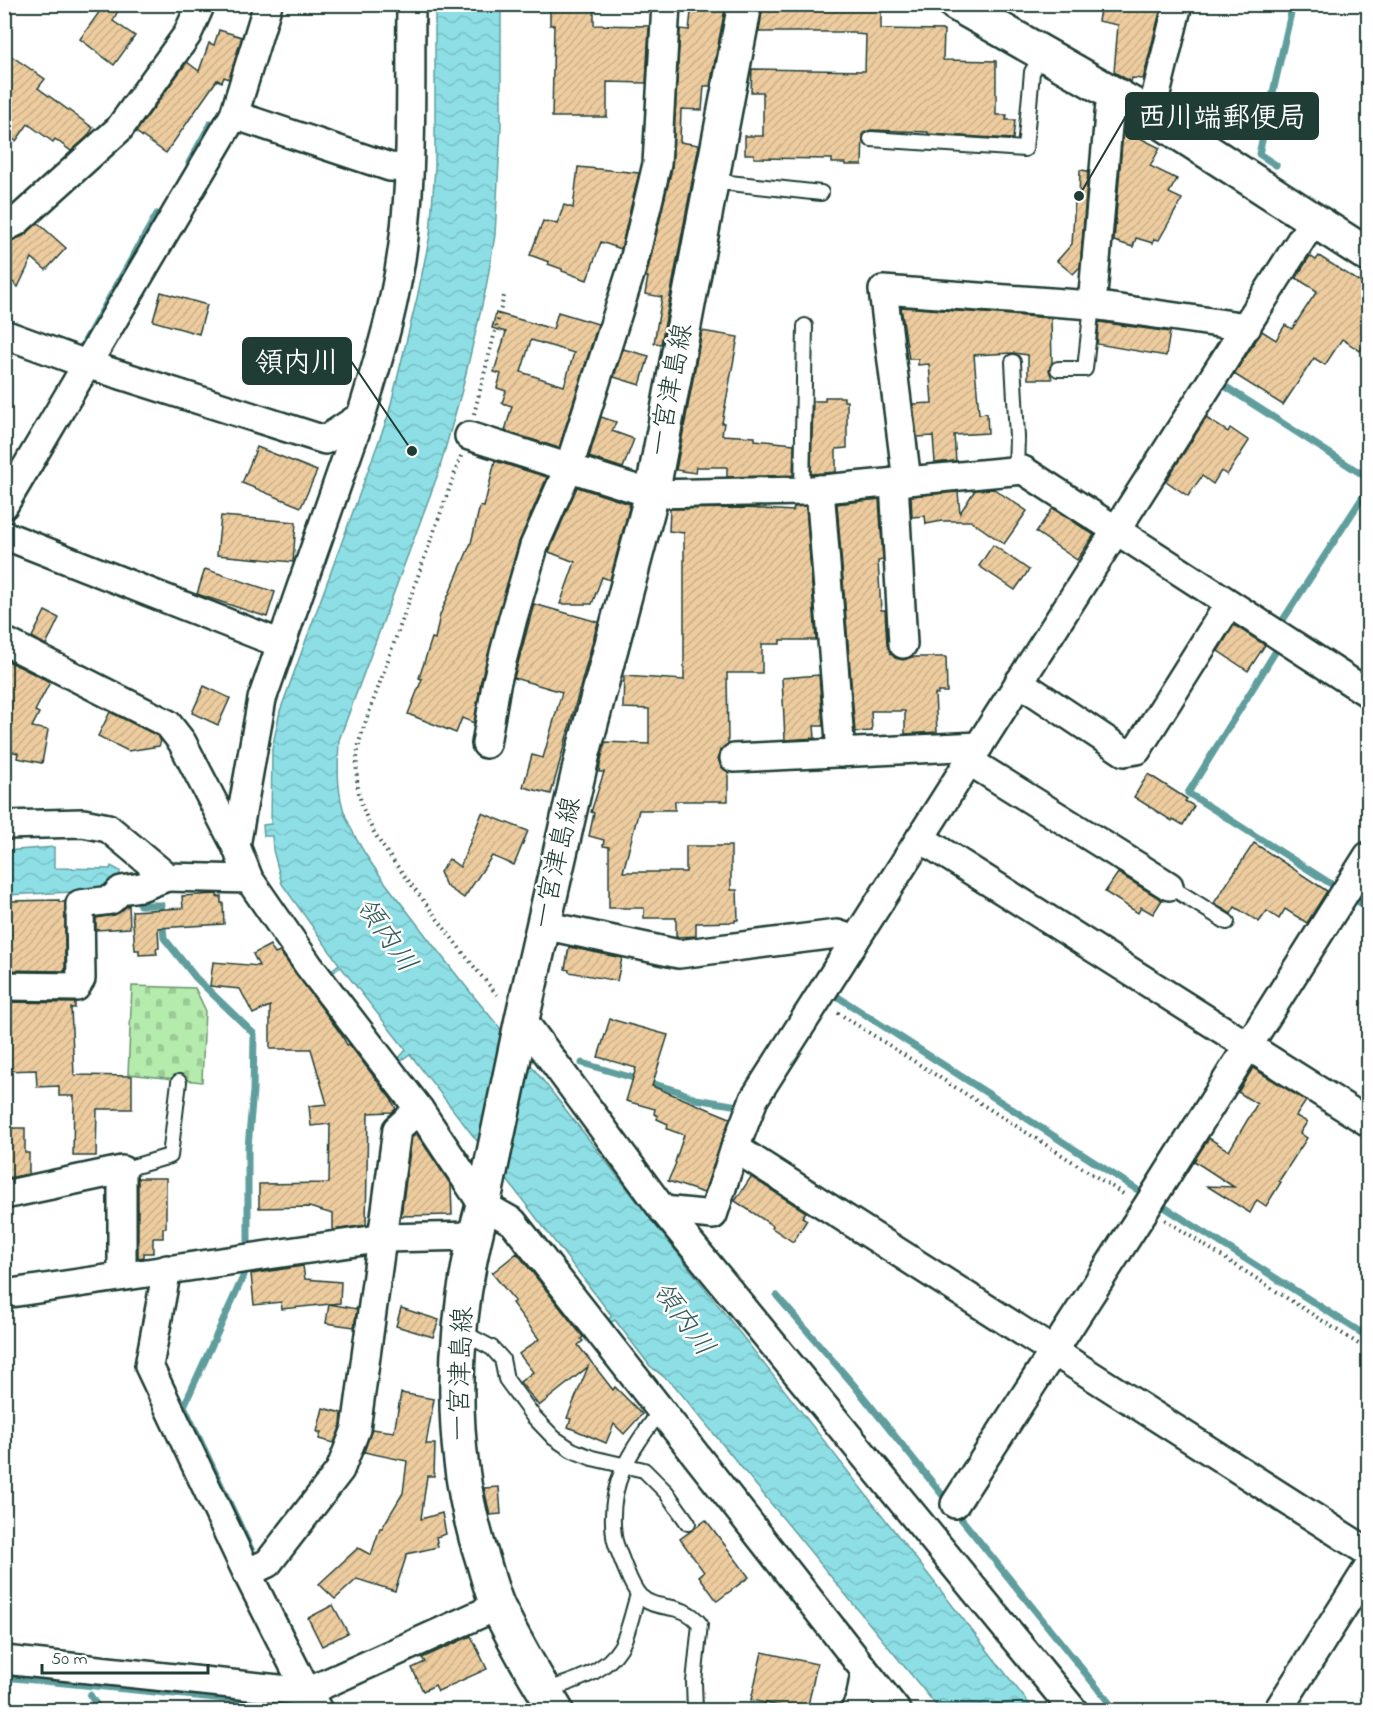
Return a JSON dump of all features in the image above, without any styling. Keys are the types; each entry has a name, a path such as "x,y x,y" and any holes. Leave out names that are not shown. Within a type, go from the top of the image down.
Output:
{"main road":[{"name":"一宮津島線","path":"550,1701 498,1606 472,1528 458,1445 457,1353 475,1236 543,926 583,753 652,494 745,4"},
{"path":"956,4 1151,115 1368,255"}],"street":[{"path":"4,228 16,222 119,129 187,35 201,4"},
{"path":"4,505 234,115 268,4"},
{"path":"236,846 262,699 361,416 394,296 404,232 409,168 411,4"},
{"path":"1151,115 1178,4"},
{"path":"486,744 496,685 534,546 569,466 633,265 657,164 667,5"},
{"path":"1092,306 1111,92"},
{"path":"234,115 390,167 409,168"},
{"path":"663,1210 713,1215 754,1099 1117,532 1313,220"},
{"path":"903,644 901,482 883,290 1092,306 1247,327"},
{"path":"4,334 86,364 325,440 361,416"},
{"path":"469,436 652,494 811,490 1023,470 1368,693"},
{"path":"811,490 841,753"},
{"path":"4,535 281,644"},
{"path":"1020,682 1124,752 1137,750 1229,604"},
{"path":"4,641 168,724 182,742 236,846 249,879 309,966 486,1194 513,1222 896,1710"},
{"path":"734,758 841,753 974,753 1169,886"},
{"path":"4,825 83,823 108,828 167,877"},
{"path":"920,837 1368,1122"},
{"path":"955,1504 1146,1208 1368,856"},
{"path":"4,986 76,987 81,979 80,904 111,900 121,890 141,887 167,877 249,879"},
{"path":"543,926 679,954 837,934 855,940"},
{"path":"520,1028 663,1210 1073,1710"},
{"path":"247,1573 268,1563 340,1470 349,1452 356,1429 384,1238 397,1129 419,1109"},
{"path":"735,1148 1368,1552"},
{"path":"4,1195 122,1170 122,1276"},
{"path":"4,1300 5,1294 384,1238 475,1236"},
{"path":"167,1269 149,1366 247,1573 313,1701"},
{"path":"1278,1710 1368,1568"},
{"path":"4,1660 313,1701 498,1606"},
{"path":"855,1710 860,1700 866,1672"}],"lane":[{"path":"871,139 1025,149 1032,72 1043,54"},
{"path":"711,181 821,193"},
{"path":"1058,369 1085,369 1092,306"},
{"path":"804,326 811,490"},
{"path":"1012,362 1017,437 1016,471"},
{"path":"1169,886 1227,922"},
{"path":"122,1170 170,1156 179,1082"},
{"path":"460,1331 492,1348 502,1359 506,1379 533,1416 554,1438 572,1450 592,1458 644,1470 666,1492 688,1523"},
{"path":"661,1410 624,1464 618,1483 614,1510 614,1538 638,1595 652,1604 678,1608 693,1615 700,1624 694,1682 695,1710"},
{"path":"550,1701 610,1662 622,1646 638,1595"}],"path":[{"path":"504,296 469,436 361,735 356,752 356,778 366,817 383,846 475,970 506,1006 520,1028"},
{"path":"817,999 1368,1350"}],"green space":[{"path":"132,986 195,988 205,1009 202,1082 128,1074"}],"water":[{"path":"435,5 501,5 501,126 495,235 486,288 462,390 438,474 339,740 339,788 346,817 375,869 438,952 523,1055 1034,1710 940,1710 674,1385 650,1366 615,1320 607,1324 605,1322 612,1316 410,1054 400,1061 399,1058 406,1050 341,967 331,974 329,972 339,964 282,884 273,850 272,836 264,836 263,825 271,824 272,749 280,711 388,416 430,235 435,167"},
{"path":"54,847 54,868 110,869 111,866 120,871 120,880 96,891 5,895 5,851"}],"building":[{"path":"105,4 121,4 113,21 135,36 114,65 80,39"},
{"path":"592,4 594,25 649,26 646,83 607,82 607,117 552,117 554,25 550,25 550,5"},
{"path":"692,4 726,4 710,86 704,86 702,110 681,109 680,142 699,145 661,344 654,343 662,297 645,294 648,277 646,277 672,168 680,29 689,30"},
{"path":"763,4 881,4 881,29 944,30 943,60 996,61 996,115 1007,115 1006,120 1015,120 1013,139 871,130 863,133 862,165 832,163 832,159 754,158 754,154 745,154 745,136 763,136 763,92 751,92 752,69 865,71 866,35 856,34 856,32 759,32"},
{"path":"1101,4 1162,4 1143,79 1132,78 1131,82 1114,72 1118,25 1098,21"},
{"path":"219,30 242,37 229,79 224,77 222,82 217,80 166,153 136,132 187,62 199,71 209,43 214,45"},
{"path":"4,51 45,79 38,88 93,128 87,137 71,151 55,139 53,142 28,124 16,141 4,133"},
{"path":"1123,131 1137,133 1136,136 1160,148 1150,166 1177,179 1169,193 1182,199 1159,240 1154,239 1153,243 1136,238 1133,247 1114,241"},
{"path":"578,167 639,173 621,249 601,242 587,280 530,255 543,221 557,224 564,205 573,208"},
{"path":"1080,170 1088,171 1080,267 1073,274 1057,261 1072,244 1075,199 1079,199"},
{"path":"38,223 66,248 46,270 32,258 18,287 4,274 4,244 23,236"},
{"path":"1310,256 1316,260 1319,256 1368,287 1368,337 1360,351 1342,339 1325,365 1314,358 1283,405 1234,374 1262,331 1276,340 1285,325 1292,329 1317,291 1296,278"},
{"path":"161,292 207,305 199,334 153,321"},
{"path":"901,307 1051,318 1052,363 1049,370 1052,379 1028,379 1028,355 1013,353 974,355 979,414 987,413 988,433 954,435 956,461 935,463 933,436 917,437 913,404 932,403 929,364 918,365 918,359 909,359"},
{"path":"558,312 598,324 559,448 505,431 512,406 502,403 506,391 497,388 501,374 494,372 506,332 492,328 496,313 553,329","holes":["531,340 574,353 564,386 521,372"]},
{"path":"1099,322 1170,332 1166,356 1097,344"},
{"path":"702,331 738,337 722,423 724,423 722,435 755,437 755,440 794,444 793,475 727,477 727,467 696,467 695,473 676,470"},
{"path":"623,349 649,356 640,385 614,377"},
{"path":"825,397 844,397 844,401 847,401 847,448 836,449 836,472 811,474 813,401 825,401"},
{"path":"601,417 616,422 612,431 634,439 623,468 589,457"},
{"path":"1206,418 1228,432 1230,428 1249,441 1227,475 1221,471 1213,484 1202,476 1188,496 1166,481"},
{"path":"257,447 317,471 301,507 242,483"},
{"path":"495,461 547,477 519,542 481,681 474,723 462,718 456,733 408,714 422,679 419,678 432,638 435,639 440,615 471,543 480,506 484,507"},
{"path":"577,487 630,504 610,580 602,577 592,604 560,604 575,562 549,552"},
{"path":"994,489 1027,511 1004,544 971,521 942,521 926,524 925,516 912,517 911,496 958,492 960,513 975,490"},
{"path":"879,499 883,560 878,561 881,610 885,610 887,645 895,658 903,660 912,657 946,657 947,692 935,694 937,732 905,734 905,711 871,711 872,731 855,732 837,504"},
{"path":"806,506 816,640 780,640 780,644 762,644 762,673 727,673 728,744 720,750 718,758 721,767 728,772 728,801 675,801 675,810 639,810 623,872 686,872 686,846 731,846 731,890 737,890 738,920 696,923 696,936 676,937 676,918 644,918 644,908 609,908 609,847 603,846 604,840 589,836 594,813 591,812 604,772 599,772 605,742 649,744 649,709 623,708 624,676 684,680 684,533 669,531 670,509 746,508 793,511 794,507"},
{"path":"1053,508 1094,535 1077,560 1036,532"},
{"path":"221,516 296,522 293,562 217,555"},
{"path":"993,545 1029,570 1015,590 979,566"},
{"path":"205,569 275,592 267,617 197,594"},
{"path":"534,604 598,622 551,794 523,787 532,755 543,758 562,692 514,678"},
{"path":"45,611 59,618 46,645 32,637"},
{"path":"1234,625 1265,645 1248,671 1218,651"},
{"path":"4,659 50,682 35,711 39,713 32,727 48,730 42,763 17,758 18,753 4,750"},
{"path":"819,675 823,726 814,726 815,738 785,740 782,678"},
{"path":"204,686 230,698 218,725 192,713"},
{"path":"110,712 158,736 161,741 159,746 128,751 98,736"},
{"path":"1148,774 1194,806 1183,825 1173,819 1172,821 1134,797"},
{"path":"482,813 528,831 514,865 492,856 464,898 446,886 440,872 449,859 460,867"},
{"path":"1254,843 1327,891 1307,923 1285,909 1279,919 1267,911 1259,922 1235,907 1231,914 1214,903"},
{"path":"1118,873 1162,900 1153,914 1141,907 1138,913 1105,892"},
{"path":"217,894 217,897 221,896 221,903 223,903 224,924 158,928 157,954 139,955 139,950 135,950 132,911 183,908 182,896"},
{"path":"59,900 59,902 65,902 65,971 4,970 4,905 9,905 9,901"},
{"path":"129,905 130,928 96,930 96,918 114,915"},
{"path":"270,945 275,954 280,952 347,1045 349,1044 391,1099 396,1109 392,1112 368,1113 366,1225 333,1230 333,1214 309,1207 259,1208 259,1184 329,1183 330,1124 311,1126 309,1106 327,1104 311,1049 270,1049 270,1006 253,1014 240,989 210,986 213,962 259,966 253,954"},
{"path":"569,947 622,958 617,981 569,972 565,969"},
{"path":"4,1002 75,1003 75,1008 71,1008 74,1075 132,1076 132,1109 97,1109 96,1156 73,1156 74,1096 59,1096 59,1086 37,1087 36,1070 4,1071"},
{"path":"610,1019 668,1035 652,1086 730,1118 704,1193 668,1181 684,1135 667,1129 668,1124 657,1119 658,1116 654,1114 655,1109 626,1101 636,1068 598,1057"},
{"path":"1253,1068 1306,1101 1296,1116 1307,1122 1300,1133 1307,1138 1266,1206 1257,1200 1250,1213 1207,1186 1234,1187 1194,1161 1209,1138 1229,1151 1257,1104 1238,1092"},
{"path":"8,1128 25,1128 25,1153 29,1153 29,1174 7,1178"},
{"path":"416,1133 451,1185 452,1215 401,1216 412,1137"},
{"path":"751,1177 806,1212 802,1217 807,1220 793,1242 735,1201"},
{"path":"138,1178 166,1178 166,1228 163,1228 163,1238 153,1238 153,1253 144,1253 144,1257 138,1258"},
{"path":"517,1253 583,1337 581,1339 583,1341 578,1345 613,1390 615,1387 642,1414 624,1434 614,1424 606,1443 568,1427 571,1419 567,1418 588,1367 539,1406 520,1382 533,1372 519,1354 539,1339 512,1303 515,1301 492,1273"},
{"path":"303,1266 305,1279 341,1282 340,1303 282,1309 281,1302 254,1305 251,1274"},
{"path":"329,1304 357,1309 354,1327 326,1323"},
{"path":"401,1308 439,1320 433,1337 396,1326"},
{"path":"401,1393 434,1399 426,1444 435,1444 434,1476 427,1476 421,1519 442,1513 446,1534 436,1537 438,1547 407,1554 395,1591 357,1579 335,1599 319,1584 358,1548 371,1555 380,1528 403,1493 407,1461 364,1452 372,1429 394,1432"},
{"path":"323,1408 342,1413 341,1425 334,1443 319,1439 321,1432 317,1432"},
{"path":"499,1487 501,1514 490,1515 484,1488"},
{"path":"706,1520 749,1577 717,1601 699,1576 704,1572 680,1539"},
{"path":"333,1605 348,1633 322,1646 308,1618"},
{"path":"471,1636 487,1669 438,1691 435,1685 423,1691 412,1668 425,1662 422,1658"},
{"path":"762,1652 817,1664 807,1710 751,1700"}],"waterway":[{"path":"1276,165 1259,154 1293,4"},
{"path":"189,163 211,123"},
{"path":"81,348 157,214"},
{"path":"1223,385 1368,478"},
{"path":"1281,623 1368,489"},
{"path":"1279,646 1188,793 1336,887"},
{"path":"1352,897 1368,908"},
{"path":"140,905 161,905 164,938 196,978 254,1034 253,1091 248,1147 248,1249"},
{"path":"838,997 1136,1189"},
{"path":"582,1063 678,1091 696,1099 738,1106 740,1101"},
{"path":"1158,1203 1368,1337"},
{"path":"248,1266 184,1406 257,1562"},
{"path":"777,1296 853,1384 948,1502"},
{"path":"955,1511 1115,1710"},
{"path":"4,1677 305,1707"},
{"path":"90,1695 100,1710"}],"place":[{"name":"西川端郵便局","path":"1079,196"},
{"name":"領内川","path":"412,451"}]}
